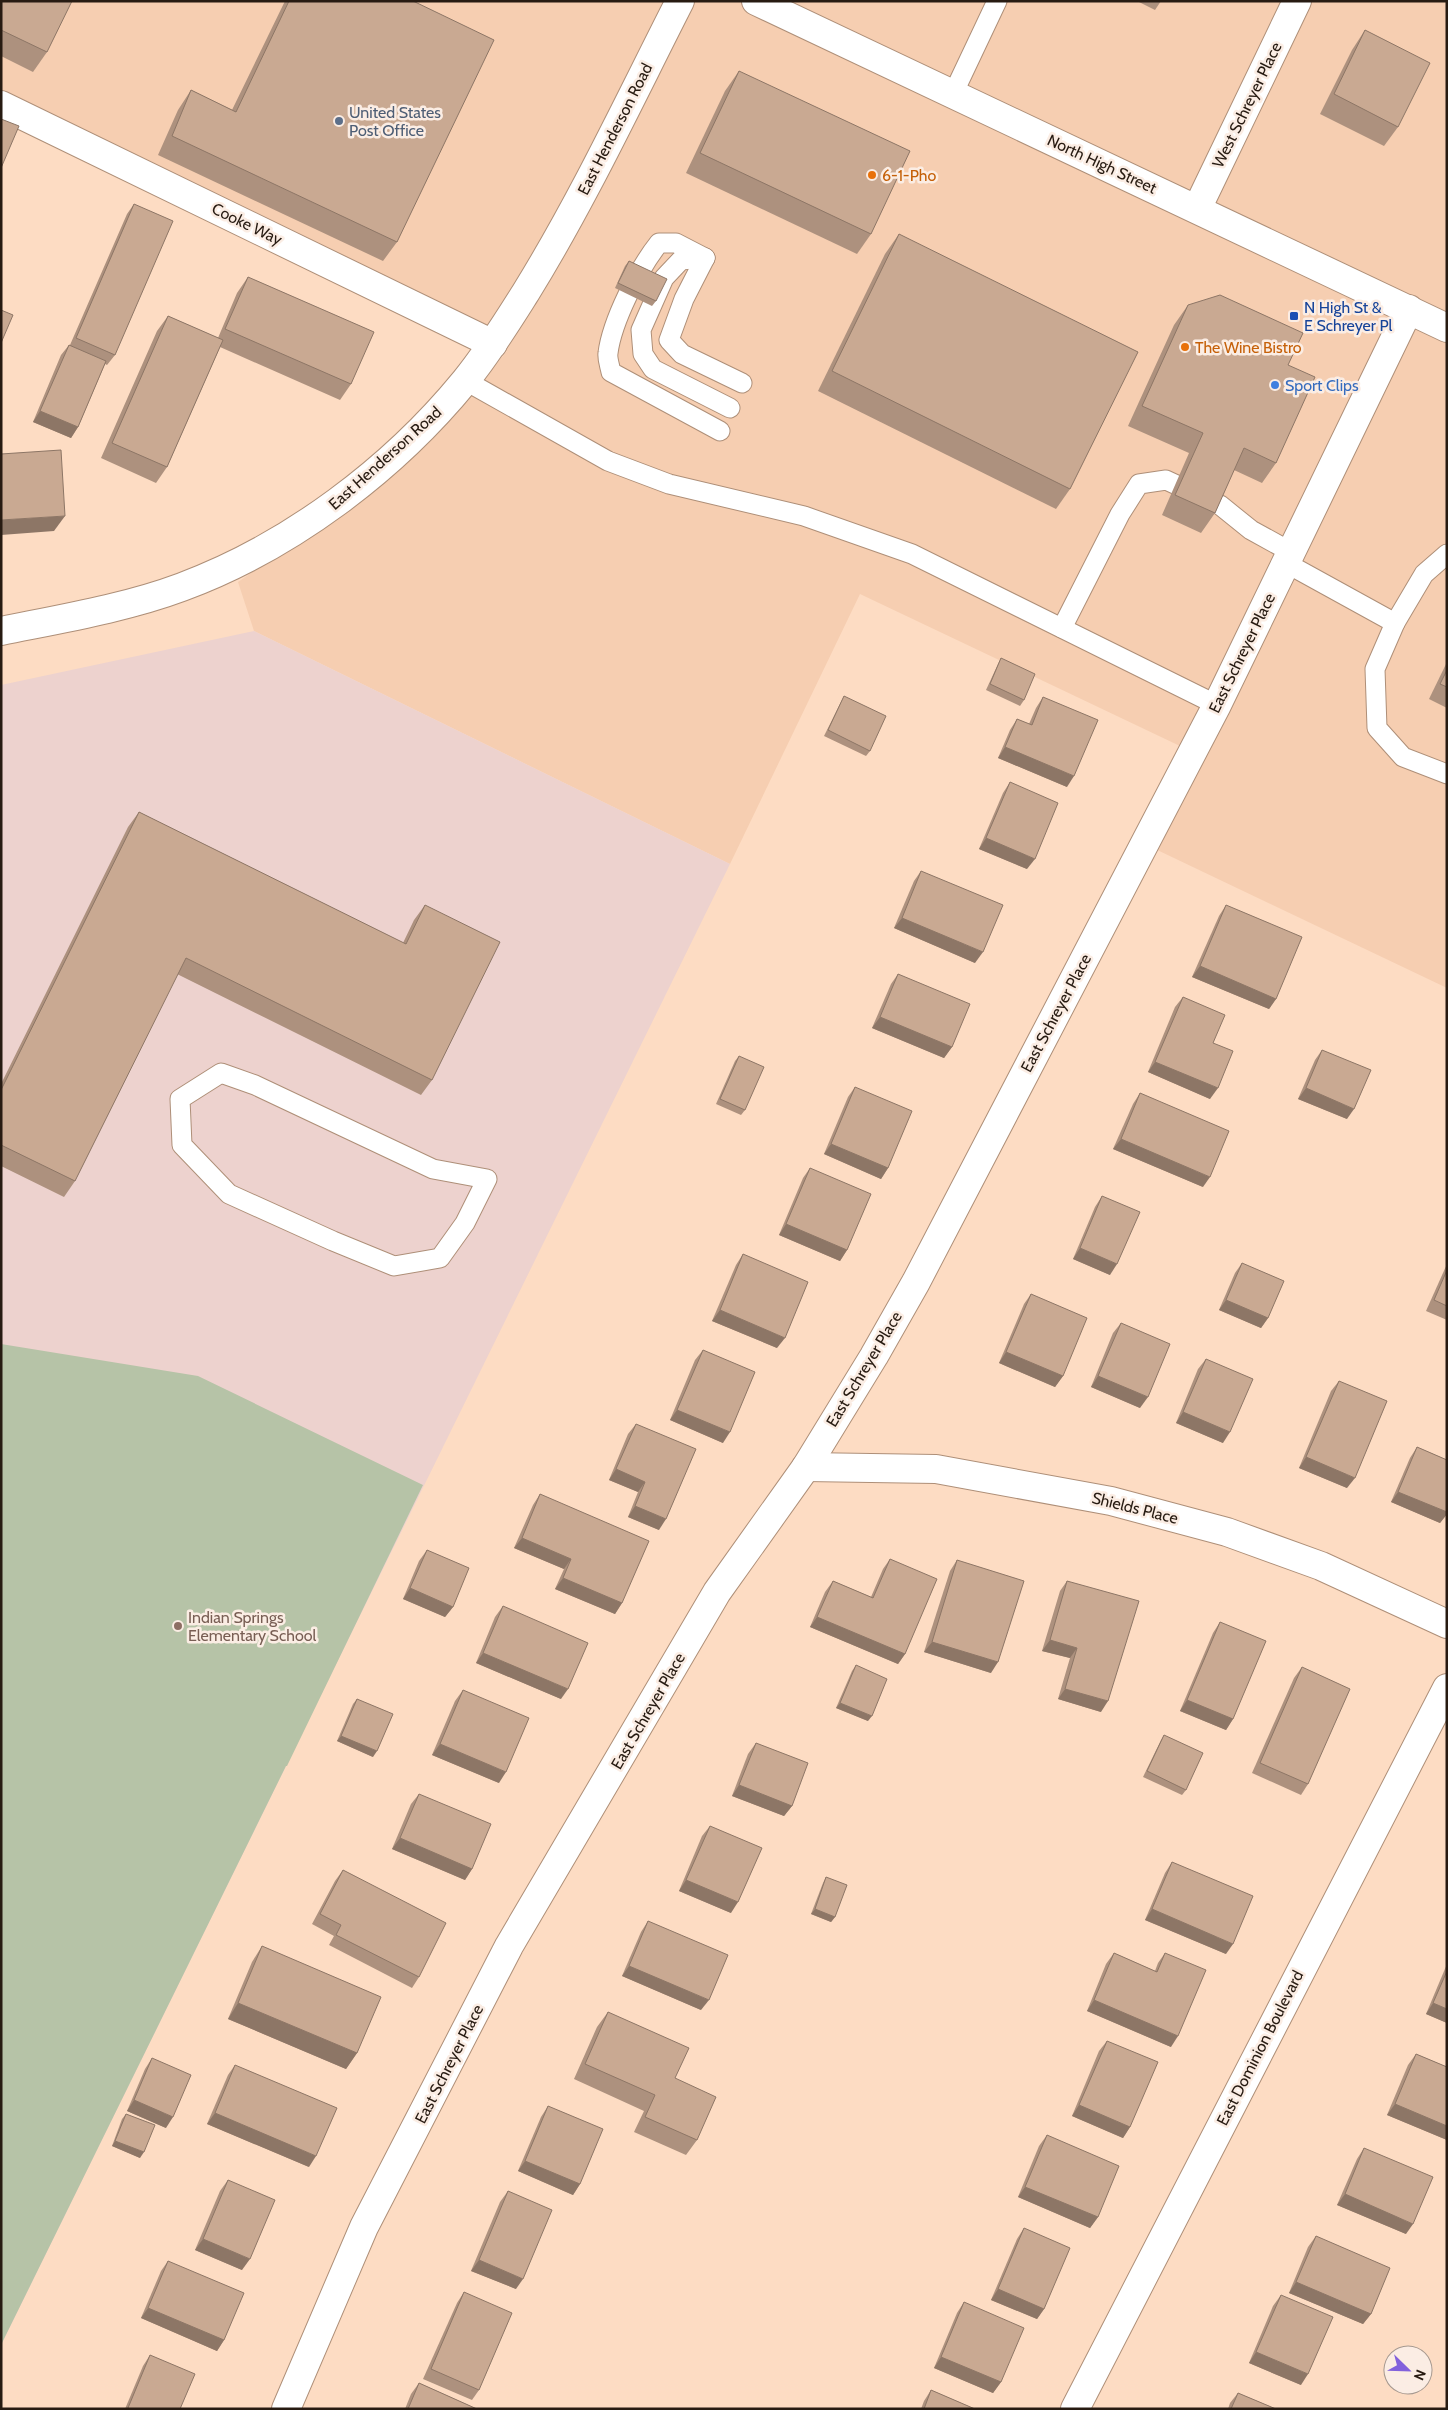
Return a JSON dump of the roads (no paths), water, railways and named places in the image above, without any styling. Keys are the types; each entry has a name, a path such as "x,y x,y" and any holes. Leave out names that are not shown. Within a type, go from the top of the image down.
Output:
{"street":[{"name":"East Henderson Road","path":"1,631 85,614 182,587 246,559 319,516 425,426 466,381 493,344 560,237 680,1"},
{"name":"North High Street","path":"756,1 1447,328"},
{"name":"West Schreyer Place","path":"1197,209 1298,1"},
{"name":"Cooke Way","path":"1,105 493,344"},
{"name":"East Schreyer Place","path":"286,2409 364,2227 510,1946 717,1592 806,1467 874,1356 916,1282 1217,705 1409,309"},
{"name":"Shields Place","path":"806,1467 936,1469 1111,1501 1227,1532 1311,1563 1447,1624"},
{"name":"East Dominion Boulevard","path":"1075,2409 1447,1688"}],"lane":[{"path":"953,94 997,1"},
{"path":"706,258 676,243 659,243 646,260 623,309 612,335 607,355 611,372 720,431"},
{"path":"706,258 684,299 669,340 682,354 742,383"},
{"path":"706,258 682,260 664,278 641,330 643,354 653,369 730,408"},
{"path":"466,381 608,461 669,484 804,516 912,554 1217,705"},
{"path":"1062,628 1120,514 1139,484 1166,480 1220,505 1288,557 1395,622"},
{"path":"1447,554 1424,574 1395,622 1375,669 1376,728 1404,757 1447,774"},
{"path":"221,1074 255,1085 433,1169 487,1179 465,1223 440,1258 394,1266 229,1194 182,1145 180,1099 221,1074"}],"place":[{"name":"United States Post Office","path":"339,121"},
{"name":"6-1-Pho","path":"872,175"},
{"name":"N High St & E Schreyer Pl","path":"1294,316"},
{"name":"The Wine Bistro","path":"1185,347"},
{"name":"Sport Clips","path":"1275,385"},
{"name":"Indian Springs Elementary School","path":"178,1626"}]}
